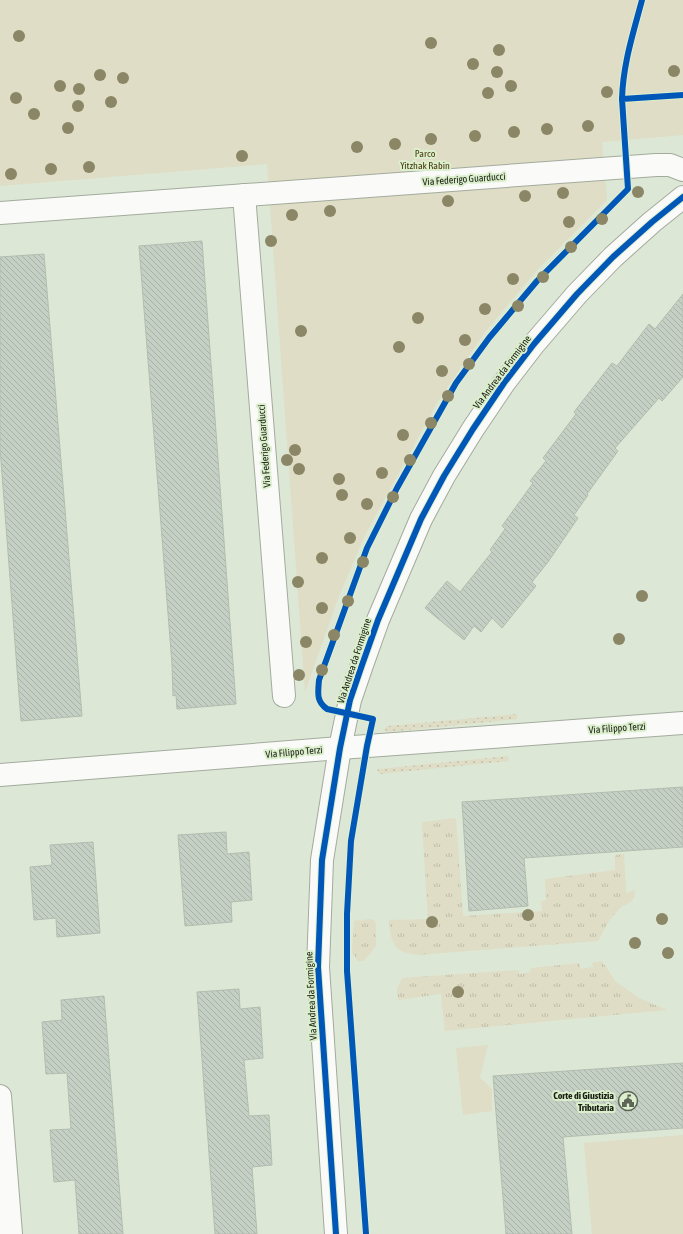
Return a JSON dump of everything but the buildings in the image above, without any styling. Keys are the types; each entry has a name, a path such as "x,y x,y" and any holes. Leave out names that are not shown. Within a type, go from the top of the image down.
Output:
{"street":[{"name":"Via Federigo Guarducci","path":"0,213 656,165 670,165 683,170"},
{"name":"Via Federigo Guarducci","path":"244,195 284,696"},
{"name":"Via Andrea da Formigine","path":"336,1234 318,967 322,860 340,748 350,700 378,620 421,520 444,476 469,435 504,383 534,344 577,294 613,257 683,197"},
{"name":"Via Filippo Terzi","path":"0,775 683,723"},
{"path":"0,1096 11,1234"}],"green space":[{"name":"Parco Yitzhak Rabin","path":"0,0 683,0 683,135 602,142 607,200 539,268 485,332 437,403 365,535 339,596 305,692 267,164 0,186"},
{"path":"517,714 517,719 388,732 385,730 388,726"},
{"path":"508,756 509,761 380,774 377,770 379,769"},
{"path":"456,818 463,916 542,911 541,901 546,900 545,879 615,870 615,855 624,854 626,893 635,890 634,898 621,907 609,921 598,941 418,955 403,952 398,949 392,940 389,920 428,919 422,822"},
{"path":"374,920 376,925 376,946 364,961 358,961 352,952 354,921"},
{"path":"602,961 616,982 639,998 667,1010 445,1031 441,994 398,1000 397,989 402,978 518,970 520,974 530,972 531,968 580,963 580,969 593,967 592,963"},
{"path":"488,1045 480,1078 492,1089 492,1111 463,1115 456,1048"},
{"path":"683,1135 683,1234 592,1234 584,1143"}],"cycle path":[{"path":"622,99 626,61 642,0"},
{"path":"366,1234 347,971 347,914 351,841 373,719 327,709 319,700 319,680 367,548 397,488 456,383 489,338 537,281 628,189 622,99 683,95"},
{"path":"336,1234 318,967 322,860 340,748 350,700 378,620 421,519 444,476 473,429 504,383 534,344 577,294 613,257 683,197"}],"place":[{"name":"Corte di Giustizia Tributaria","path":"628,1101"}]}
